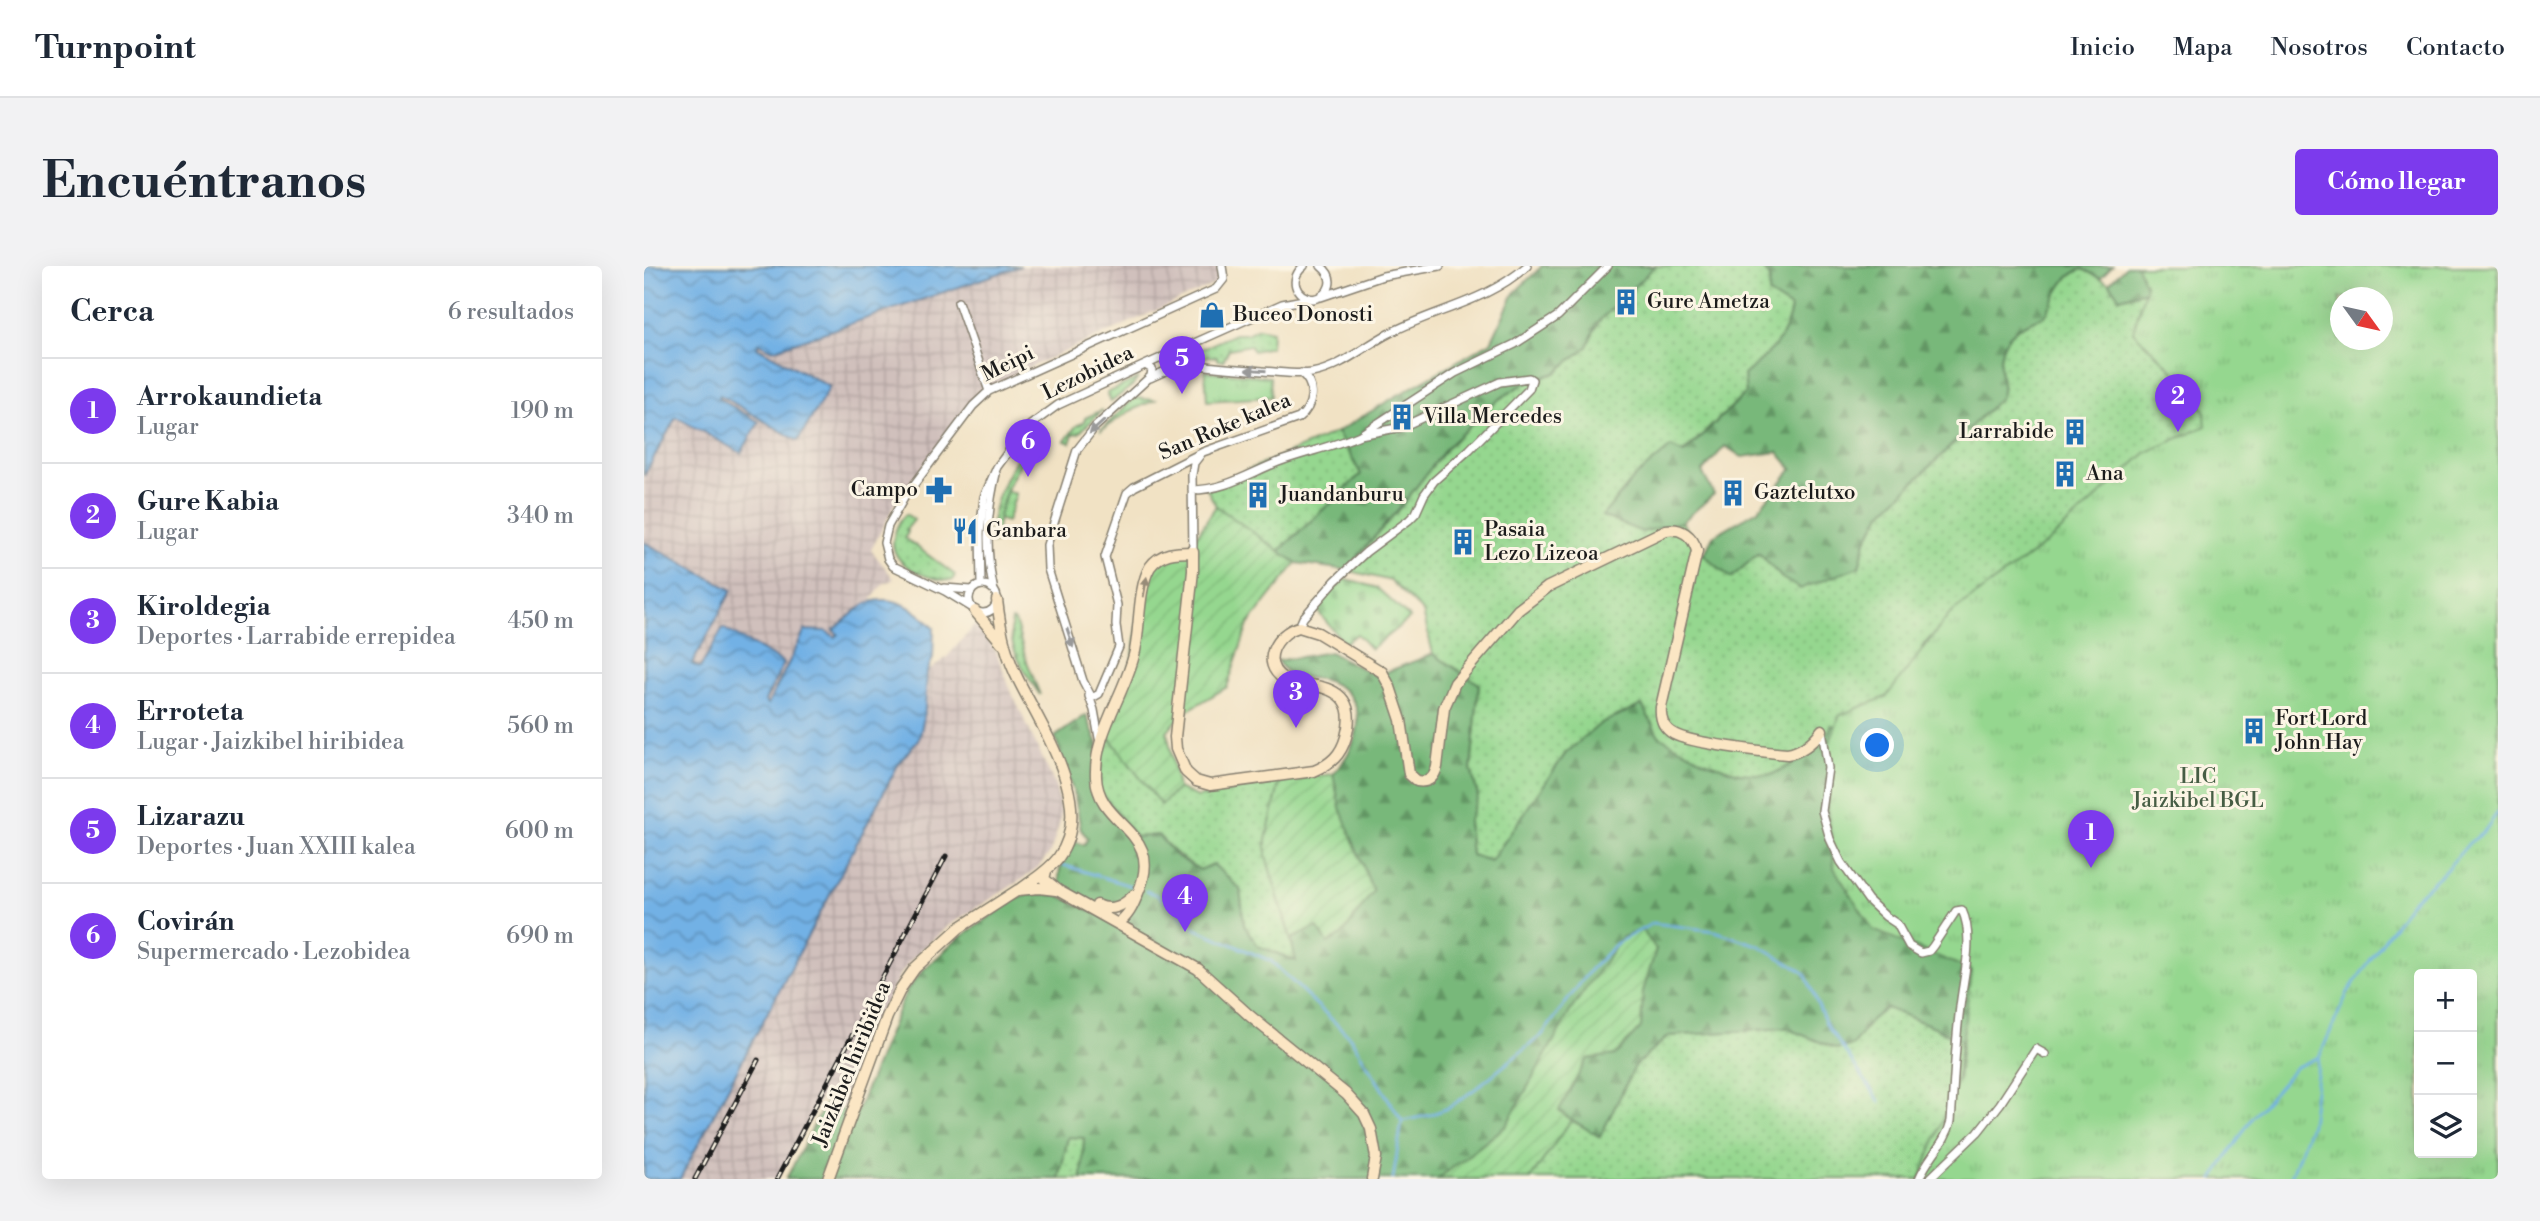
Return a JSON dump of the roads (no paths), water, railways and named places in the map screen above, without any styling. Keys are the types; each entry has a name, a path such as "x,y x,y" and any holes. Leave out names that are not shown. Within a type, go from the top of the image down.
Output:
{"street":[{"name":"Meipi","path":"973,609 936,586 893,566 885,552 885,534 904,498 973,406 989,391 1216,289 1224,279 1222,266"},
{"path":"1282,304 1290,296 1297,274 1304,266"},
{"path":"1321,266 1330,280 1328,290 1321,297"},
{"name":"Lezobidea","path":"981,585 982,509 990,479 1000,460 1025,429 1046,412 1282,304 1321,297 1383,276 1440,266"},
{"path":"1162,357 1183,363 1311,373 1333,366 1399,328 1499,287 1527,266"},
{"path":"1192,489 1205,490 1226,484 1281,461 1360,435 1455,373 1515,344 1539,329 1570,305 1608,266"},
{"path":"1295,285 1300,294 1309,299"},
{"path":"958,302 989,391"},
{"path":"1180,349 1176,357 1183,363"},
{"path":"1146,380 1183,363"},
{"path":"1100,746 1091,696 1048,569 1047,545 1077,450 1095,427 1146,380 1153,371 1149,365 1144,365"},
{"name":"San Roke kalea","path":"1091,696 1099,694 1119,647 1117,605 1105,558 1124,497 1134,487 1203,452 1303,416 1311,397 1307,379 1301,373"},
{"path":"1299,627 1303,618 1335,581 1366,552 1394,533 1416,513 1434,481 1529,389 1532,380 1529,378 1500,382 1402,427 1360,435"},
{"path":"1203,452 1194,463 1193,571 1175,737 1179,759 1191,778 1203,784 1228,784 1314,771 1327,765 1340,751 1349,723 1347,706 1343,699 1332,690 1284,680 1274,667 1271,655 1277,641 1282,634 1299,627 1318,633 1382,672 1401,720 1409,774 1417,781 1429,780 1434,776 1437,766 1444,708 1455,683 1518,610 1548,587 1675,528 1689,537 1697,551 1661,707 1660,715 1667,729 1688,740 1787,754 1811,743 1822,730"},
{"name":"Lezobidea","path":"995,595 987,556 987,530 1000,460"},
{"path":"1127,925 1131,917 1130,904 1139,889 1145,866 1139,844 1131,831 1107,808 1097,788 1096,772 1100,746 1134,654 1146,577 1155,562 1168,554 1193,552"},
{"path":"1004,645 973,609 968,598 972,590 981,585 988,586 995,595 1004,645 1015,673 1048,735 1069,798 1072,822 1068,838 1063,851 1047,870 1044,879 1059,891 1127,925 1198,969 1250,1016 1353,1100 1368,1121 1374,1138 1376,1157 1372,1179"},
{"name":"Meipi","path":"936,586 972,590"},
{"path":"973,609 989,611 995,595"},
{"path":"1822,730 1828,768 1823,796 1825,825 1841,862 1868,900 1897,924 1909,946 1921,953 1933,946 1956,911 1962,910 1965,920 1967,968 1959,1009 1951,1122 1949,1130 1919,1179"},
{"path":"1047,870 1065,888 1097,909 1130,904"},
{"name":"Jaizkibel hiribidea","path":"828,1179 887,1017 908,977 949,936 1047,870"},
{"path":"1018,890 1039,888 1059,891"},
{"path":"1929,1179 1978,1132 2036,1049 2045,1054"}],"water":[{"path":"644,266 1021,266 773,350 759,343 757,347 830,387 798,441 720,395 718,398 759,422 741,453 676,417 644,476"},
{"path":"644,542 732,590 692,664 700,668 723,628 784,663 765,701 768,704 805,630 826,631 835,637 838,634 833,630 855,611 865,604 880,600 905,605 934,628 933,658 927,672 920,737 899,763 680,1179 644,1179"}],"waterway":[{"path":"2290,1179 2311,1124 2319,1057 2348,992 2410,903 2446,870 2469,843 2483,833 2498,812"},
{"path":"1063,865 1131,886"},
{"path":"1146,891 1157,895 1196,929 1271,961 1350,1037 1402,1121 1393,1179"},
{"path":"1402,1121 1450,1107 1475,1089 1542,1035 1590,970 1617,943 1653,923 1715,931 1760,946 1805,973 1826,1024 1880,1102"},
{"path":"2213,1179 2252,1118 2296,1067 2319,1057"}],"railway":[{"path":"777,1179 946,856"},
{"path":"695,1179 758,1060"}],"place":[{"name":"Gure Ametza","path":"1626,302"},
{"name":"Buceo Donosti","path":"1212,315"},
{"name":"Lizarazu","path":"1182,394"},
{"name":"Villa Mercedes","path":"1402,417"},
{"name":"Larrabide","path":"2075,432"},
{"name":"Gure Kabia","path":"2178,432"},
{"name":"Ana","path":"2065,474"},
{"name":"Covirán","path":"1028,477"},
{"name":"Campo","path":"939,490"},
{"name":"Gaztelutxo","path":"1733,493"},
{"name":"Juandanburu","path":"1258,495"},
{"name":"Ganbara","path":"965,531"},
{"name":"Pasaia Lezo Lizeoa","path":"1463,542"},
{"name":"Kiroldegia","path":"1296,728"},
{"name":"Fort Lord John Hay","path":"2254,731"},
{"name":"Arrokaundieta","path":"2091,868"},
{"name":"Erroteta","path":"1185,932"}],"park label":[{"name":"LIC Jaizkibel BGL","path":"2198,789"}]}
